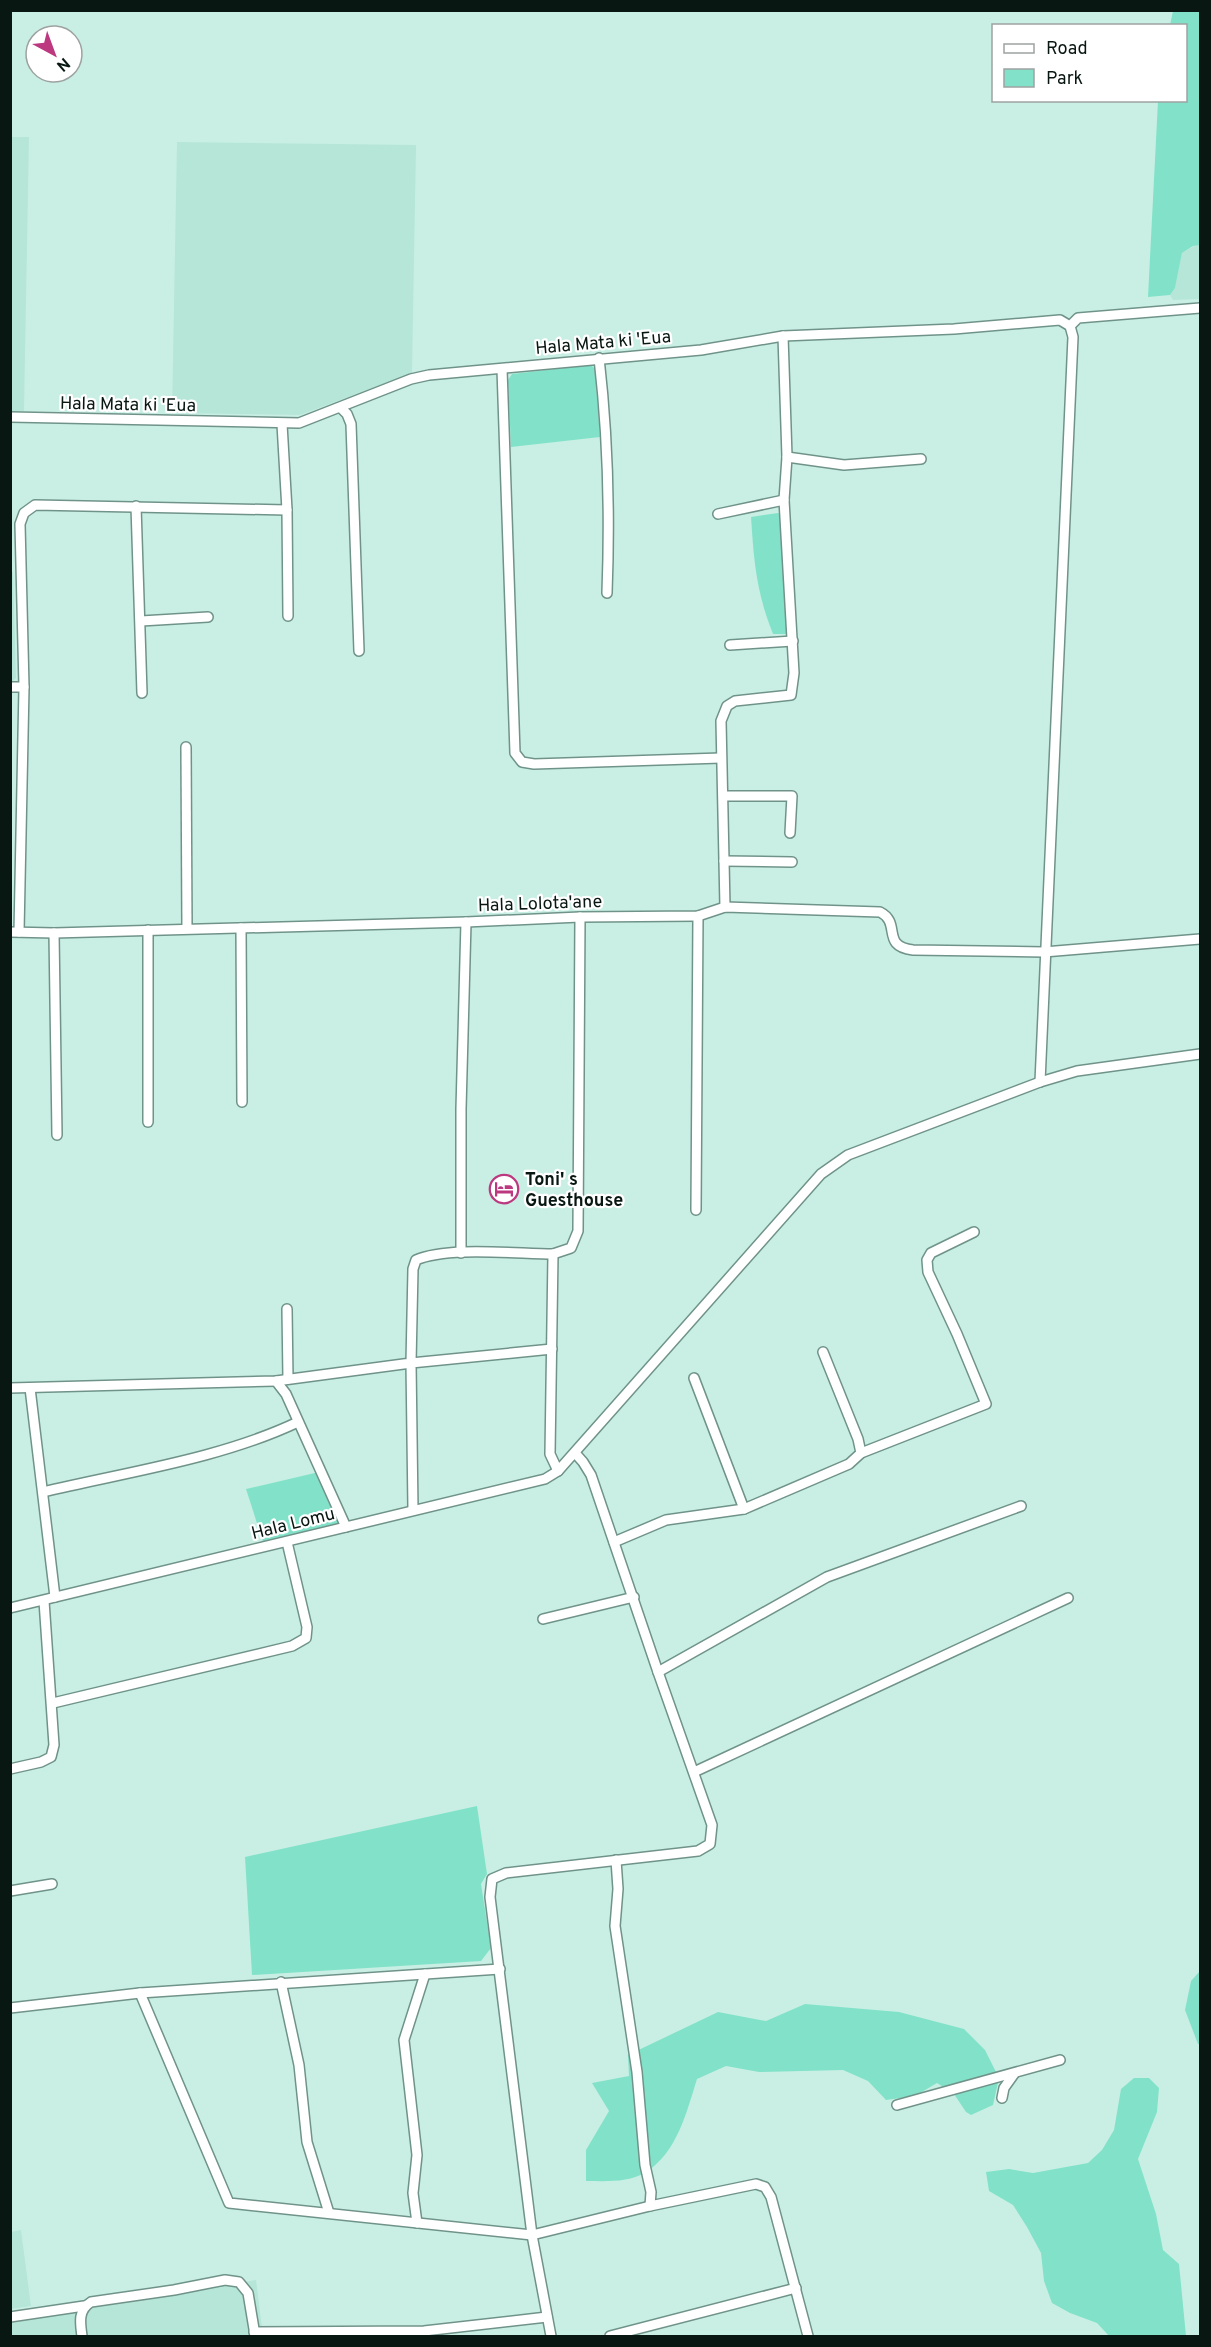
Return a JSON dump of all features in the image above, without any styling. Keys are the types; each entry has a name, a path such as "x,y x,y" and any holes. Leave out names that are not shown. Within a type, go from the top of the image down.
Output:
{"street":[{"name":"Hala Mata ki 'Eua","path":"10,417 298,423 411,379 599,358 701,350 783,336 954,329 1059,320 1070,326 1078,318 1200,309"},
{"path":"1040,1082 1073,337 1070,326"},
{"path":"725,907 721,721 727,706 735,701 791,694 794,673 784,500 787,458 783,336"},
{"path":"599,358 605,413 604,446 609,491 608,593"},
{"path":"502,369 515,753 522,762 534,764 722,758"},
{"path":"341,408 347,414 351,424 359,651"},
{"path":"282,424 287,510 288,616"},
{"path":"787,458 844,465 921,459"},
{"path":"718,513 784,500"},
{"path":"15,932 24,687 15,537 24,513 35,506 287,510"},
{"path":"136,506 142,693"},
{"path":"141,621 208,617"},
{"path":"730,645 793,641"},
{"path":"10,687 24,687"},
{"path":"186,747 187,928"},
{"path":"724,796 792,796 790,833"},
{"path":"724,861 792,862"},
{"name":"Hala Lolota'ane","path":"15,932 54,933 580,917 698,916 725,907 880,912 887,915 891,924 892,940 901,949 1044,952"},
{"path":"696,1210 698,916"},
{"path":"413,1510 412,1269 416,1260 425,1256 461,1253 553,1254 570,1248 578,1231 580,917"},
{"path":"461,1253 461,1109 466,922"},
{"path":"241,928 242,1102"},
{"path":"148,930 148,1122"},
{"path":"54,933 57,1135"},
{"path":"1044,952 1200,939"},
{"name":"Hala Lomu","path":"10,1608 545,1479 558,1471 575,1453 821,1174 848,1155 1040,1082 1077,1071 1200,1054"},
{"path":"614,1542 666,1520 744,1509 849,1464 861,1453 986,1404 928,1272 927,1260 931,1253 974,1232"},
{"path":"553,1254 550,1454 558,1471"},
{"path":"286,1309 288,1379"},
{"path":"10,1388 276,1381 411,1363 552,1349"},
{"path":"823,1352 858,1439 861,1453"},
{"path":"694,1378 744,1509"},
{"path":"276,1381 286,1394 346,1527"},
{"path":"30,1388 55,1597"},
{"path":"43,1492 230,1449 267,1437 298,1422"},
{"path":"551,2337 532,2235 490,1897 492,1880 506,1873 698,1851 710,1844 712,1825 657,1672 634,1597 591,1476 583,1461 575,1453"},
{"path":"657,1672 827,1577 1022,1506"},
{"path":"53,1703 292,1646 306,1638 307,1627 287,1542"},
{"path":"543,1619 634,1597"},
{"path":"694,1772 1068,1599"},
{"path":"10,1769 41,1762 51,1757 54,1744 53,1703 44,1600"},
{"path":"616,1860 618,1889 615,1926 637,2072 645,2165 651,2192 650,2206"},
{"path":"10,1891 52,1884"},
{"path":"10,2008 140,1993 500,1969"},
{"path":"417,2223 413,2193 417,2155 404,2040 425,1974"},
{"path":"281,1982 299,2065 308,2142 328,2214"},
{"path":"140,1993 229,2203 532,2235 650,2206 756,2184 765,2187 771,2197 808,2337"},
{"path":"897,2106 1060,2060"},
{"path":"1002,2097 1014,2074"},
{"path":"10,2317 225,2280 239,2282 248,2293 255,2334 424,2334 548,2317"},
{"path":"610,2337 796,2288"},
{"path":"82,2337 80,2315 84,2306"}],"shaded area":[{"path":"11,137 29,137 24,411 10,411"},
{"path":"177,142 416,145 412,373 300,415 172,413"},
{"path":"1200,245 1200,299 1173,300 1170,295 1175,288 1182,253"},
{"path":"10,572 13,572 16,678 11,683"},
{"path":"21,2230 31,2306 11,2309 11,2232"},
{"path":"256,2280 263,2336 11,2336 11,2320"}],"green space":[{"path":"1173,11 1200,11 1200,245 1193,246 1182,253 1175,288 1170,295 1148,297 1158,102 1187,102 1187,24 1170,24"},
{"path":"591,365 595,369 600,437 511,447 508,380 512,374"},
{"path":"778,513 782,516 787,634 773,634 767,618 757,576 752,533 751,517"},
{"path":"319,1472 341,1523 264,1545 246,1489"},
{"path":"477,1806 487,1874 481,1884 491,1948 481,1961 252,1975 245,1857"},
{"path":"1200,1971 1200,2044 1198,2044 1185,2010 1191,1981"},
{"path":"805,2004 899,2012 964,2029 985,2050 999,2078 993,2105 971,2115 966,2112 954,2094 937,2083 915,2096 886,2100 868,2081 843,2070 759,2072 726,2066 697,2079 673,2143 657,2164 632,2178 617,2181 586,2181 586,2150 609,2111 592,2083 629,2076 628,2055 718,2012 766,2021"},
{"path":"1134,2078 1149,2078 1159,2088 1157,2112 1138,2159 1156,2214 1163,2250 1179,2264 1186,2336 1109,2336 1097,2323 1070,2313 1052,2303 1044,2281 1041,2253 1027,2227 1013,2205 989,2191 986,2172 1009,2169 1033,2173 1088,2163 1102,2150 1114,2130 1121,2089"}],"place":[{"name":"Toni' s Guesthouse","path":"504,1189"}]}
